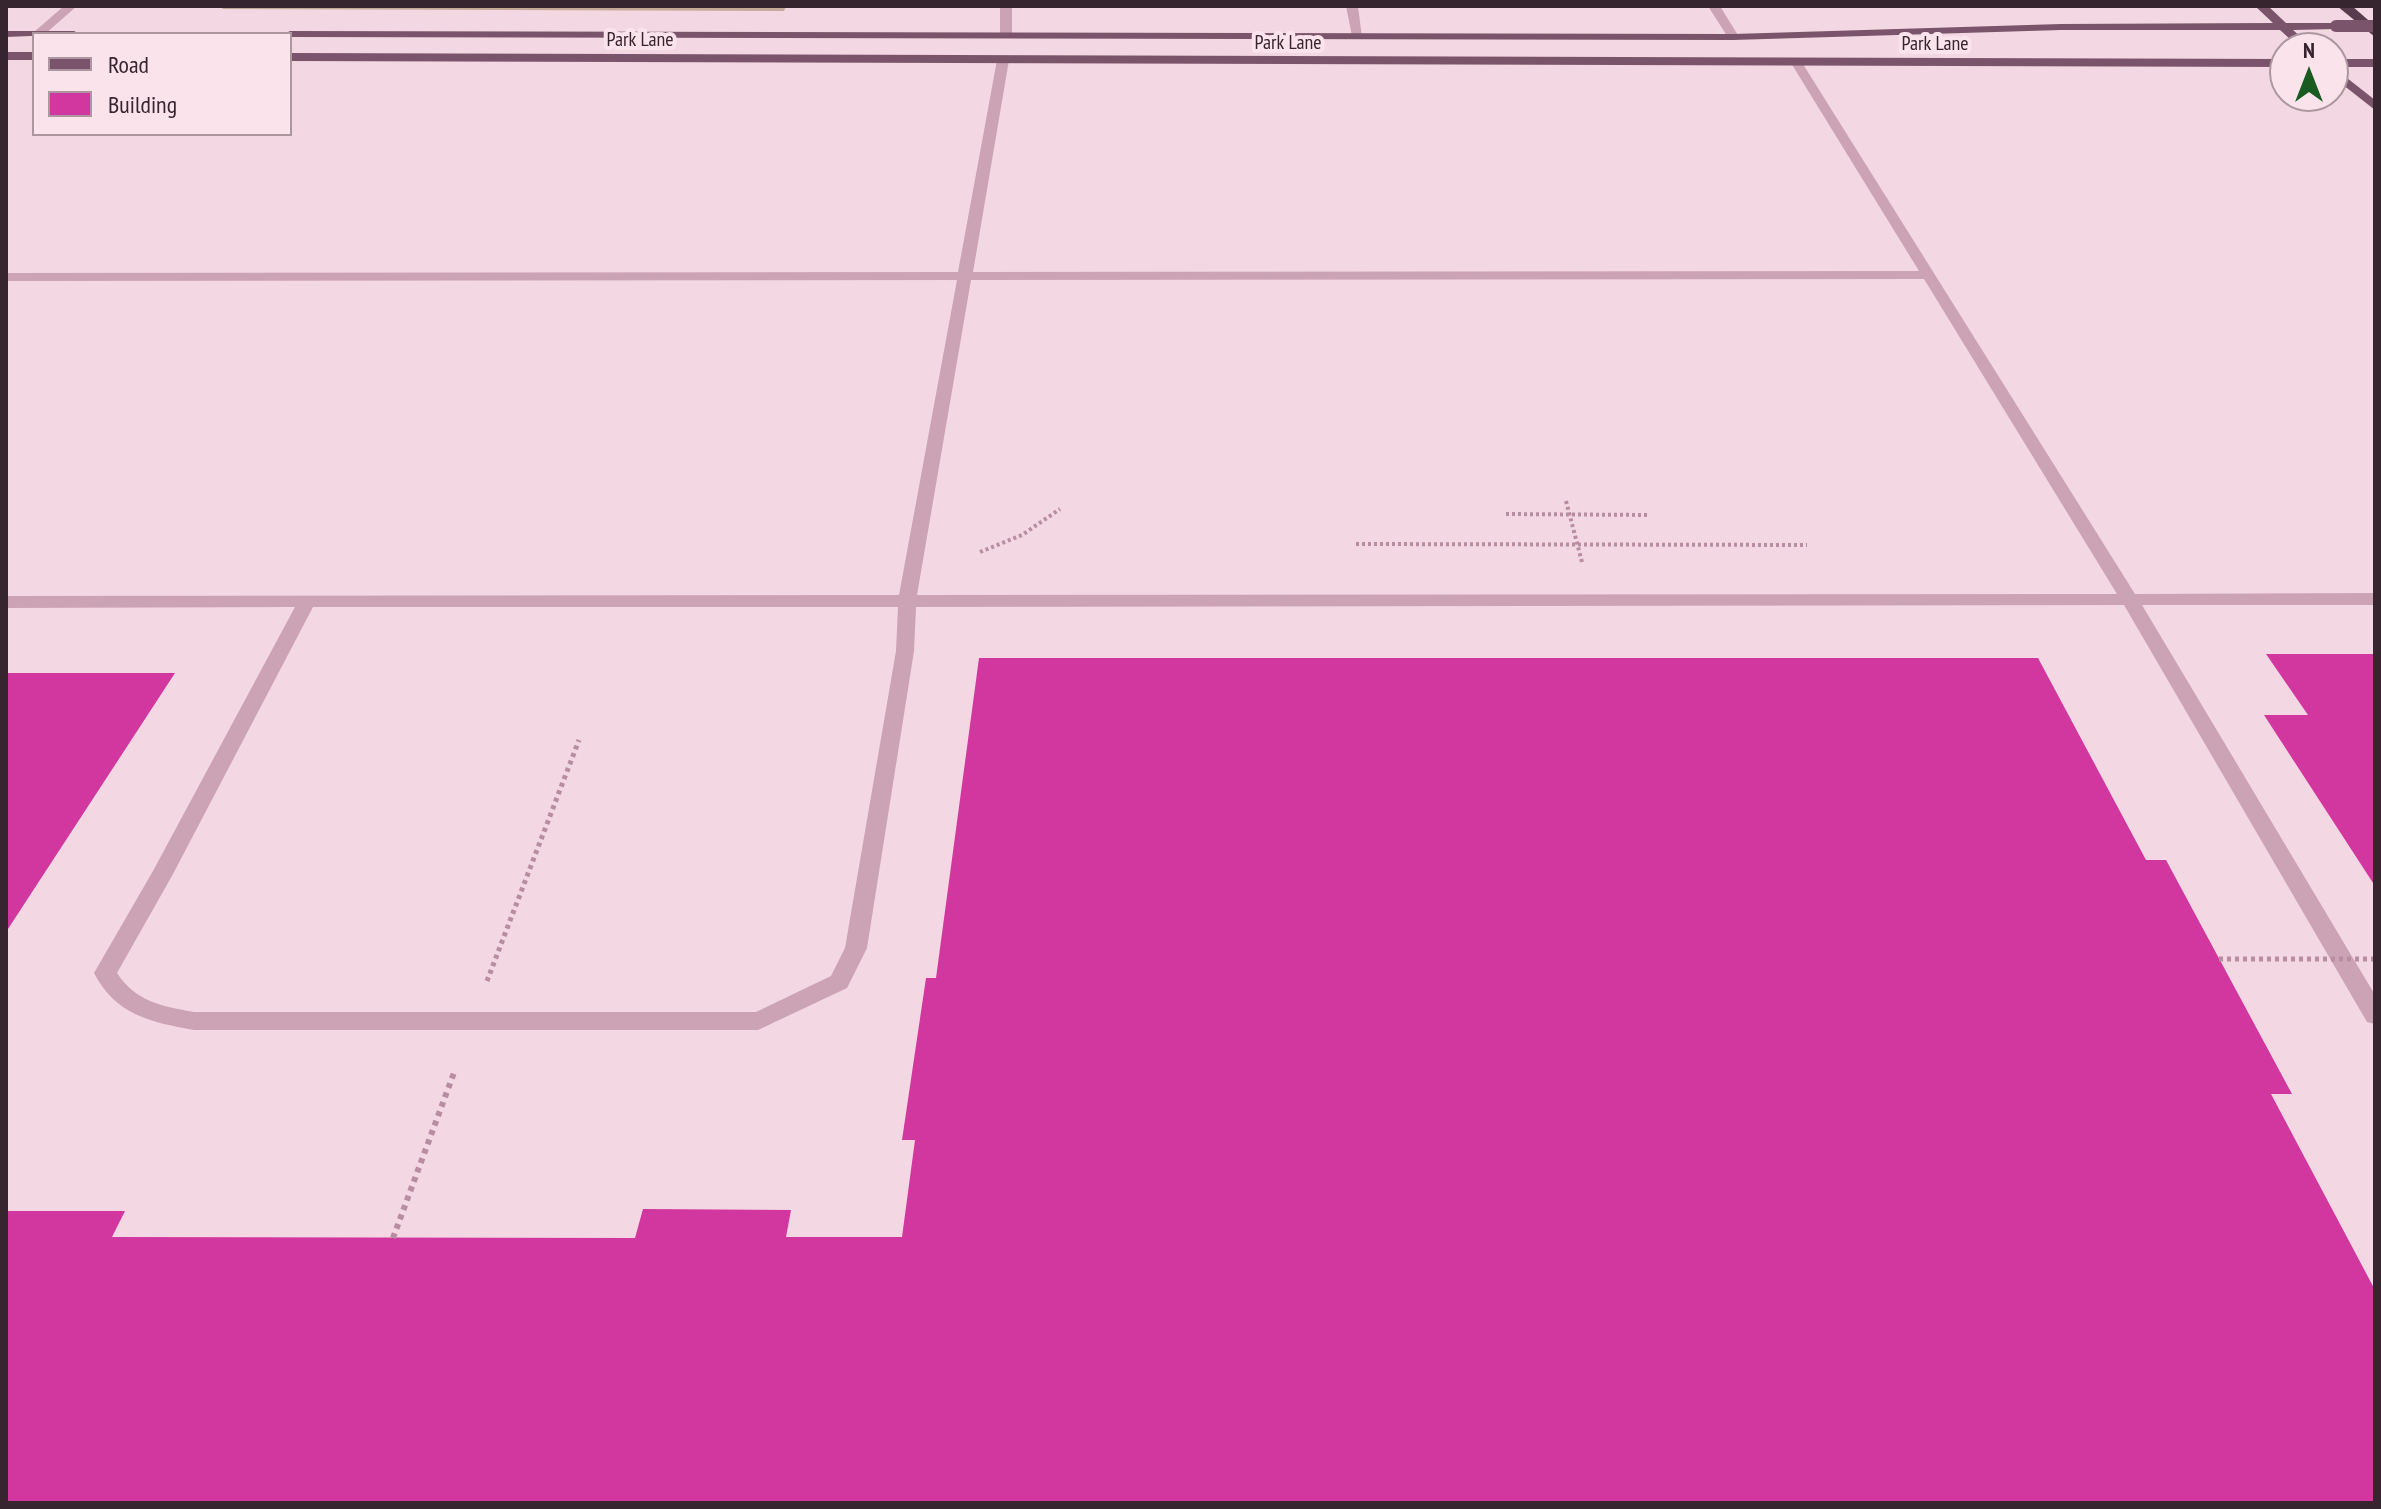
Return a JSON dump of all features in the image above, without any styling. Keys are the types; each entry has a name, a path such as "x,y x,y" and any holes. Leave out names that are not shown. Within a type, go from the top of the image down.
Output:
{"highway":[{"path":"2344,6 2375,33"}],"main road":[{"path":"2261,6 2288,32"},
{"name":"Park Lane","path":"292,34 1733,37 2061,27 2375,26"},
{"path":"6,34 32,36"},
{"path":"1003,60 1006,35"},
{"path":"1547,62 1561,57 1624,51 1696,52 1725,47 1733,37"},
{"path":"8,58 32,39"},
{"path":"8,58 32,56"},
{"name":"Park Lane","path":"292,57 2269,63"},
{"path":"2349,63 2375,63"},
{"path":"2349,84 2375,106"}],"street":[{"path":"41,32 71,6"},
{"path":"1006,6 1006,35"},
{"path":"1352,6 1358,36"},
{"path":"1714,6 1733,37"},
{"path":"307,602 162,874 105,973 117,993 140,1011 194,1021 758,1021 839,982 856,948 859,933 905,651 907,601 1003,60"},
{"path":"1797,63 2130,600 2375,1015"},
{"path":"6,277 1929,275"},
{"path":"6,602 2375,599"}],"path":[{"path":"1566,501 1582,563"},
{"path":"980,552 1022,535 1060,509"},
{"path":"1506,514 1650,515"},
{"path":"1356,544 1807,545"},
{"path":"486,982 579,740"},
{"path":"2219,959 2375,959"},
{"path":"393,1238 455,1070"}],"shaded area":[{"path":"225,6 786,6 784,11 222,9"}],"building":[{"path":"2266,654 2375,654 2375,886 2264,715 2308,715"},
{"path":"979,658 2038,658 2146,860 2166,860 2292,1094 2271,1094 2375,1290 2375,1503 6,1503 6,1211 125,1211 112,1237 635,1238 643,1209 791,1210 786,1237 902,1237 915,1140 902,1140 926,978 936,978"},
{"path":"6,673 175,673 6,932"}]}
